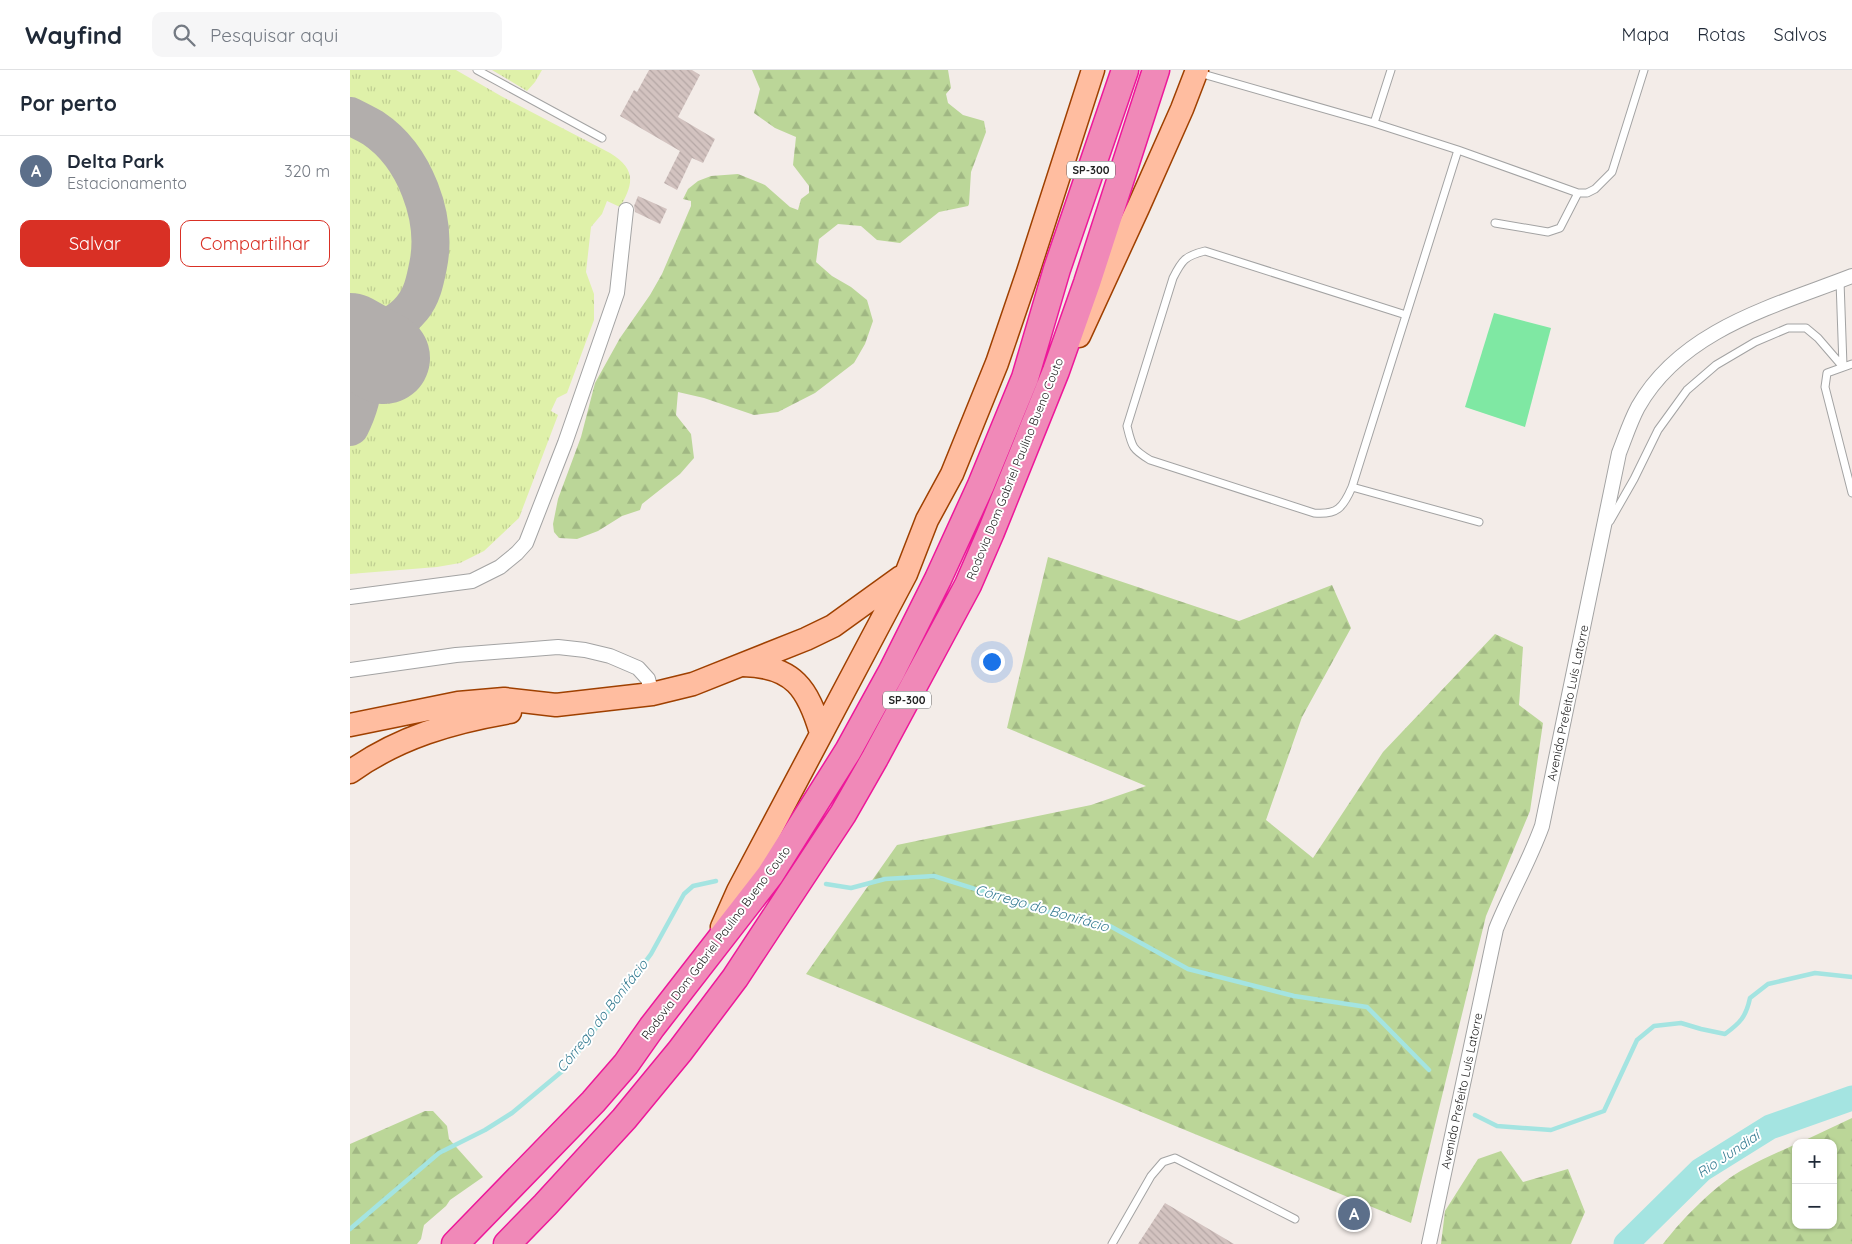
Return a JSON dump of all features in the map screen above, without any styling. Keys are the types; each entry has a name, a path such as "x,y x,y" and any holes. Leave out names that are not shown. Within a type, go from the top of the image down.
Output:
{"highway":[{"name":"Rodovia Dom Gabriel Paulino Bueno Couto","path":"454,1244 592,1102 626,1064 770,875 848,751 938,580 981,484 1025,378 1057,269 1125,70"},
{"name":"Rodovia Dom Gabriel Paulino Bueno Couto","path":"507,1244 624,1119 680,1051 735,978 843,814 876,758 968,584 1020,460 1056,371 1094,264 1156,70"},
{"path":"531,1244 639,1120 687,1060 747,979 843,814"}],"main road":[{"path":"709,954 738,891 906,574 927,520 952,474 997,363 1093,70"},
{"path":"1020,460 1138,208 1197,71"},
{"path":"350,772 384,750 409,738 468,719 556,705 652,694 693,684 806,639 833,626 906,574"},
{"path":"742,665 762,666 780,672 801,686 815,712 821,733"},
{"path":"350,725 458,704 504,699 556,705"}],"street":[{"path":"350,598 472,582 500,567 526,543 565,443 617,293 626,210"},
{"name":"Avenida Prefeito Luís Latorre","path":"1429,1244 1496,929 1507,901 1533,852 1542,826 1619,453 1630,424 1650,389 1669,367 1713,334 1756,312 1846,278"},
{"path":"350,670 456,655 558,647 610,656 638,668 648,679 652,694"}],"lane":[{"path":"477,70 602,138"},
{"path":"1374,123 1391,70"},
{"path":"1197,71 1374,123 1458,150 1578,193 1587,193 1595,189 1612,172 1644,70"},
{"path":"1406,315 1205,251 1191,255 1181,262 1173,278 1127,426 1130,440 1136,452 1150,460 1314,513 1327,514 1339,508 1347,499 1352,487 1458,150"},
{"path":"1495,223 1548,232 1560,228 1578,193"},
{"path":"1843,367 1846,278"},
{"path":"1603,532 1634,479 1658,430 1687,390 1716,366 1754,342 1788,328 1806,328 1818,338 1843,367"},
{"path":"1852,364 1827,373 1825,386 1852,493"},
{"path":"1352,487 1479,522"},
{"path":"1112,1244 1151,1176 1163,1162 1175,1158 1294,1220"}],"green space":[{"path":"350,70 456,70 501,96 610,153 624,165 630,177 628,191 620,207 607,201 602,214 591,227 586,272 594,294 594,320 567,393 557,398 551,411 558,415 519,518 484,551 460,563 437,567 350,574 350,444 357,435 426,310 438,270 440,245 438,220 432,196 422,173 409,152 393,133 370,115 350,104"},
{"path":"492,70 542,70 527,91"},
{"path":"752,70 948,70 951,88 946,94 948,103 963,115 984,121 986,132 971,172 969,204 968,206 939,212 900,243 877,240 861,226 838,224 819,239 816,262 832,276 851,287 867,300 873,321 865,344 854,363 815,393 778,412 754,415 704,398 678,392 676,415 691,434 694,458 680,474 642,504 640,510 622,516 598,531 577,539 559,538 554,532 553,524 558,499 581,437 595,383 620,338 662,274 691,206 691,201 683,199 688,189 698,181 711,176 738,174 765,185 790,207 798,210 801,199 809,193 809,186 793,165 796,137 775,128 754,113 760,89"},
{"path":"350,128 375,147 396,170 411,200 417,231 417,265 409,294 394,308 372,314 350,303"},
{"path":"1494,313 1551,328 1525,427 1465,407"},
{"path":"1048,557 1239,621 1332,585 1351,628 1302,717 1266,820 1313,858 1383,752 1495,634 1523,647 1519,705 1543,723 1530,811 1486,916 1411,1223 806,974 897,845 1091,805 1146,786 1007,728"},
{"path":"425,1111 433,1111 447,1126 449,1139 483,1177 450,1200 446,1206 424,1225 421,1239 417,1244 350,1244 350,1144"},
{"path":"1852,1118 1852,1244 1663,1244 1690,1212 1712,1192 1752,1165 1792,1146 1792,1229 1837,1229 1837,1139 1807,1139"},
{"path":"1501,1151 1523,1182 1568,1169 1585,1212 1571,1244 1441,1244 1445,1211 1478,1159"}],"building":[{"path":"649,70 692,70 700,75 678,117 715,139 703,163 692,158 677,190 664,183 680,151 620,116 634,90 637,92"},
{"path":"638,196 667,209 660,224 635,212 634,206"},
{"path":"1165,1203 1234,1244 1138,1244"}],"waterway":[{"name":"Córrego do Bonifácio","path":"826,884 851,888 885,879 934,876 1045,911 1110,926 1188,969 1294,996 1367,1007 1429,1070"},
{"name":"Córrego do Bonifácio","path":"350,1229 439,1153 485,1130 512,1113 566,1068 651,954 684,894 693,886 716,881"},
{"name":"Córrego do Bonifácio","path":"1475,1115 1497,1126 1551,1130 1604,1111 1637,1040 1654,1026 1681,1023 1725,1034 1742,1019 1750,998 1768,984 1815,973 1852,977"},
{"name":"Rio Jundiaí","path":"1626,1244 1701,1170 1770,1127 1852,1098"}],"taxiway":[{"path":"350,116 373,128 388,140 401,155 420,190 430,228 428,266 421,293 412,308 392,325 353,341 361,362 363,384 359,406 350,427"}],"runway":[{"path":"350,339 384,358"}],"place":[{"name":"Delta Park","path":"1354,1214"}]}
